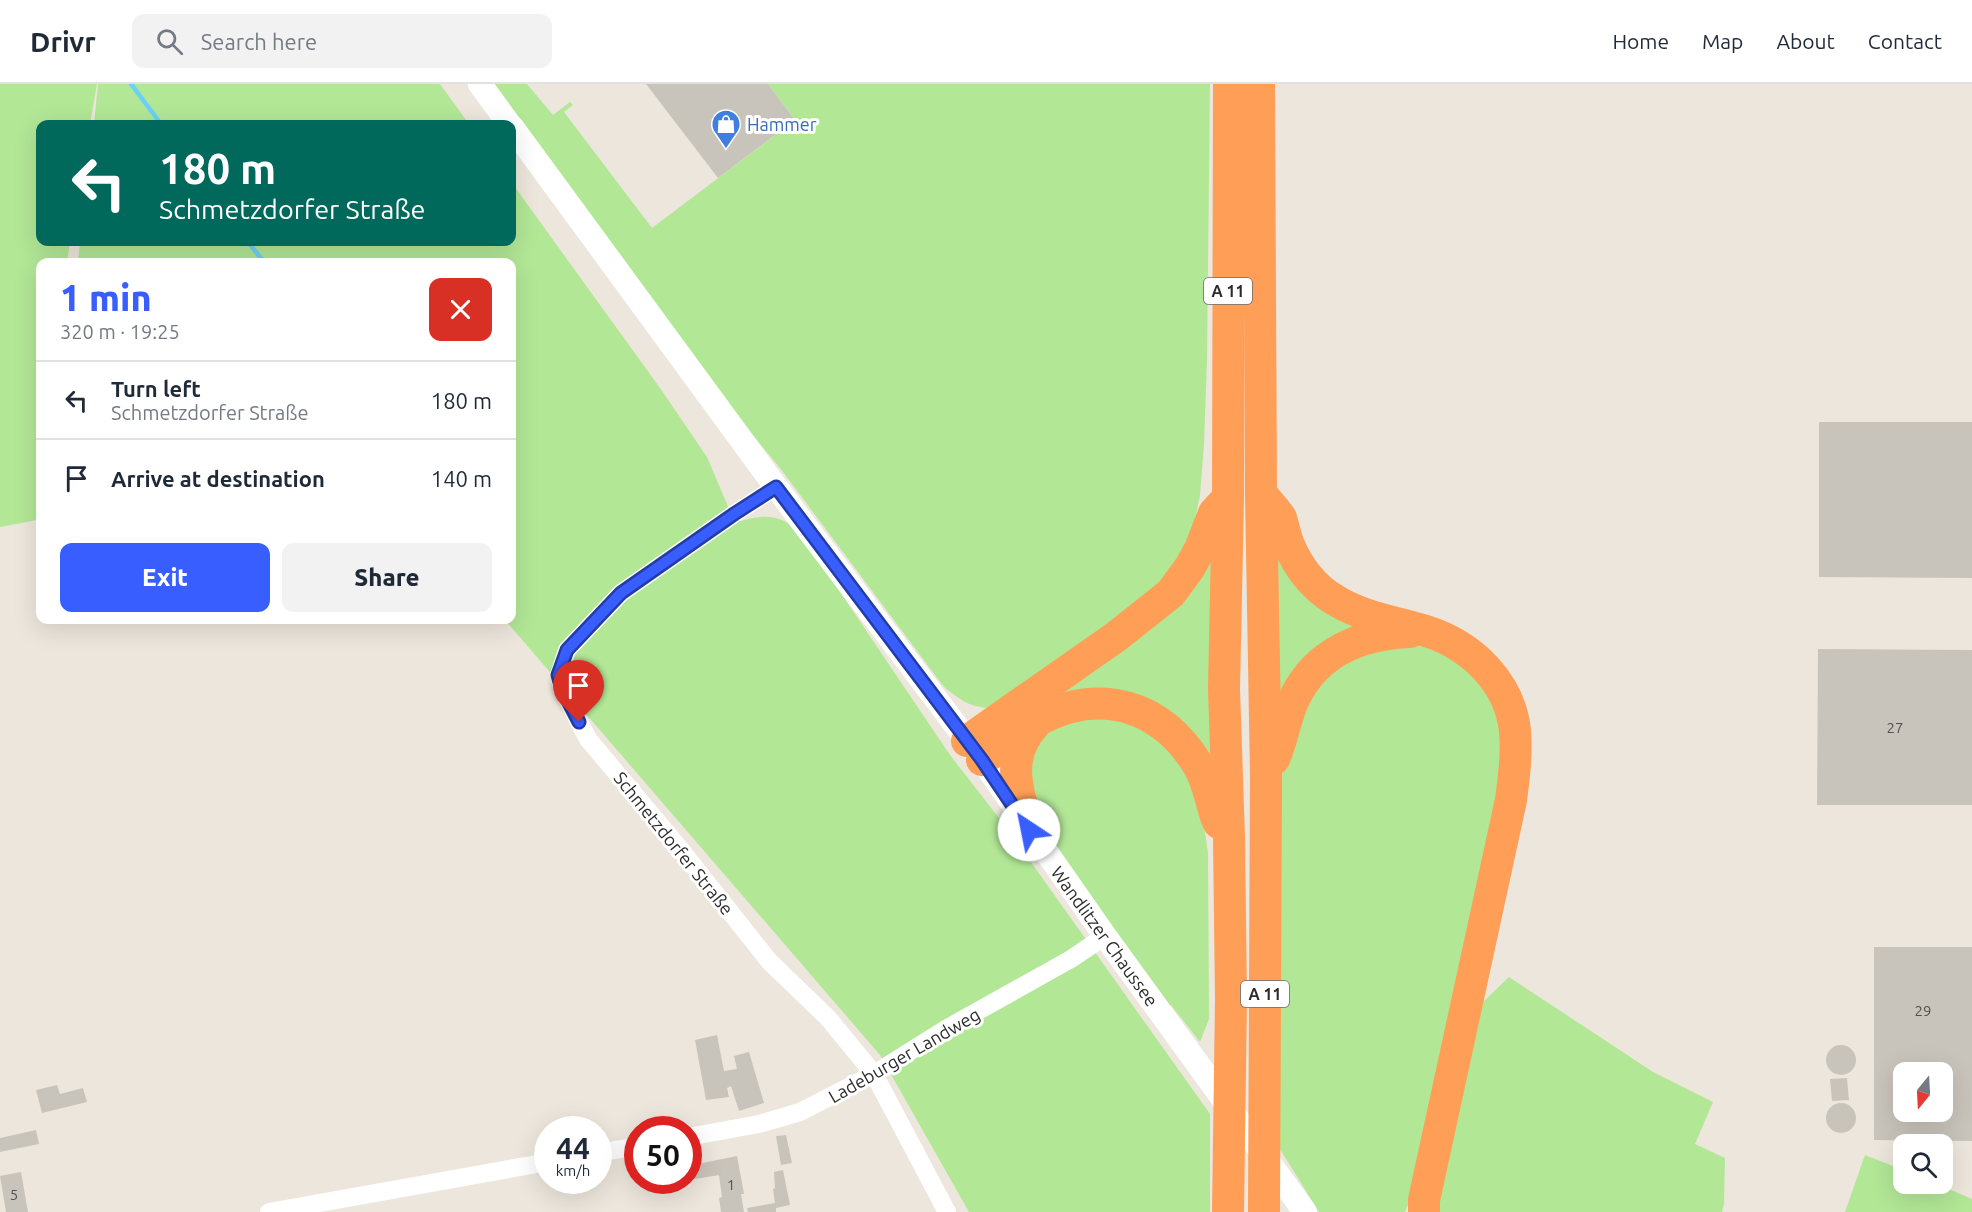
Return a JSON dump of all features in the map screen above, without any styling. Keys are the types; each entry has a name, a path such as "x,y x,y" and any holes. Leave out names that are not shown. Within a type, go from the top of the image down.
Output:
{"highway":[{"name":"A 11","path":"1228,1212 1231,1000 1224,689 1228,499 1229,84"},
{"name":"A 11","path":"1258,84 1266,776 1264,1212"},
{"path":"1261,493 1280,518 1299,565 1317,587 1335,600 1355,609 1426,631 1460,645 1482,664 1499,686 1509,707 1515,730 1516,765 1511,800 1422,1208"},
{"path":"975,751 1171,593 1200,549 1214,513 1228,499"},
{"path":"1266,776 1280,747 1285,721 1295,697 1321,662 1338,649 1365,638 1388,633 1426,631"},
{"path":"975,751 1068,707 1093,703 1123,706 1151,717 1177,736 1200,767 1216,817 1229,837"},
{"path":"1029,830 1016,784 1015,770 1024,740 1030,729 1040,719"}],"main road":[{"name":"Wandlitzer Chaussee","path":"480,84 507,120"},
{"name":"Wandlitzer Chaussee","path":"516,133 776,487 975,751 1029,830 1305,1212"}],"street":[{"name":"Schmetzdorfer Straße","path":"776,487 621,593 567,650 558,675 562,689 588,739 681,850 769,961 828,1018 874,1074 947,1212"},
{"name":"Ladeburger Landweg","path":"702,1134 759,1124 800,1112 874,1074 944,1030 1071,958 1105,936"},
{"path":"269,1212 534,1165"}],"green space":[{"path":"0,84 97,84 91,120 36,120 36,246 69,246 68,258 36,258 36,520 0,527"},
{"path":"98,84 440,84 466,120 94,120"},
{"path":"493,84 527,84 553,115 570,102 573,105 564,112 652,228 795,120 768,84 1210,84 1207,360 1200,495 1189,550 1167,586 993,708 972,705 950,692 780,468 723,399"},
{"path":"516,189 707,457 735,523 753,518 772,517 787,522 803,537 950,755 1006,827 1210,1114 1210,1212 969,1212 880,1055 508,624 516,624 516,258 78,258 80,246 516,246"},
{"path":"1213,552 1215,767 1185,733 1044,700"},
{"path":"1278,552 1371,623 1279,708"},
{"path":"1408,641 1454,657 1475,676 1495,709 1501,730 1504,764 1411,1198 1405,1212 1319,1212 1280,1149 1280,796 1284,756 1326,669"},
{"path":"1092,715 1145,726 1189,772 1203,818 1208,853 1209,1019 1200,1042 1171,1005 1168,1007 1065,866 1029,795 1026,783 1034,745 1055,723"},
{"path":"1509,977 1653,1072 1713,1102 1695,1144 1725,1158 1722,1212 1437,1212 1483,1002"},
{"path":"1865,1155 1893,1166 1893,1194 1953,1194 1953,1191 1972,1199 1972,1212 1845,1212"}],"building":[{"name":"Hammer","path":"646,84 768,84 795,120 718,178"},
{"path":"1819,422 1972,422 1972,578 1819,577"},
{"path":"1818,649 1972,650 1972,805 1817,805"},
{"path":"1874,947 1972,947 1972,1141 1953,1141 1953,1134 1893,1134 1893,1140 1874,1140"},
{"path":"717,1035 724,1071 737,1069 734,1056 749,1052 764,1103 739,1111 731,1086 727,1088 729,1097 706,1100 695,1040"},
{"path":"1841,1045 1847,1046 1855,1054 1855,1066 1847,1074 1841,1075 1835,1074 1827,1066 1826,1060 1827,1054 1835,1046"},
{"path":"1847,1078 1849,1100 1832,1101 1830,1079"},
{"path":"57,1085 60,1094 83,1088 87,1102 42,1113 36,1090"},
{"path":"1841,1103 1847,1104 1855,1112 1855,1124 1847,1132 1841,1133 1835,1132 1827,1124 1826,1118 1827,1112 1835,1104"},
{"path":"36,1130 39,1144 0,1152 0,1138"},
{"path":"786,1135 792,1163 781,1165 776,1136"},
{"path":"737,1156 744,1194 741,1194 744,1212 721,1212 719,1198 722,1197 719,1175 702,1178 702,1163"},
{"path":"783,1170 790,1205 776,1208 776,1212 748,1212 747,1208 775,1203 774,1172"},
{"path":"21,1172 28,1212 6,1212 0,1176"}],"waterway":[{"path":"131,84 158,120"},
{"path":"251,246 261,258"}],"place":[{"name":"Hammer","path":"726,150"}],"route":[{"path":"579,722 562,689 558,675 567,650 621,593 776,487 982,760 1029,830"}]}
